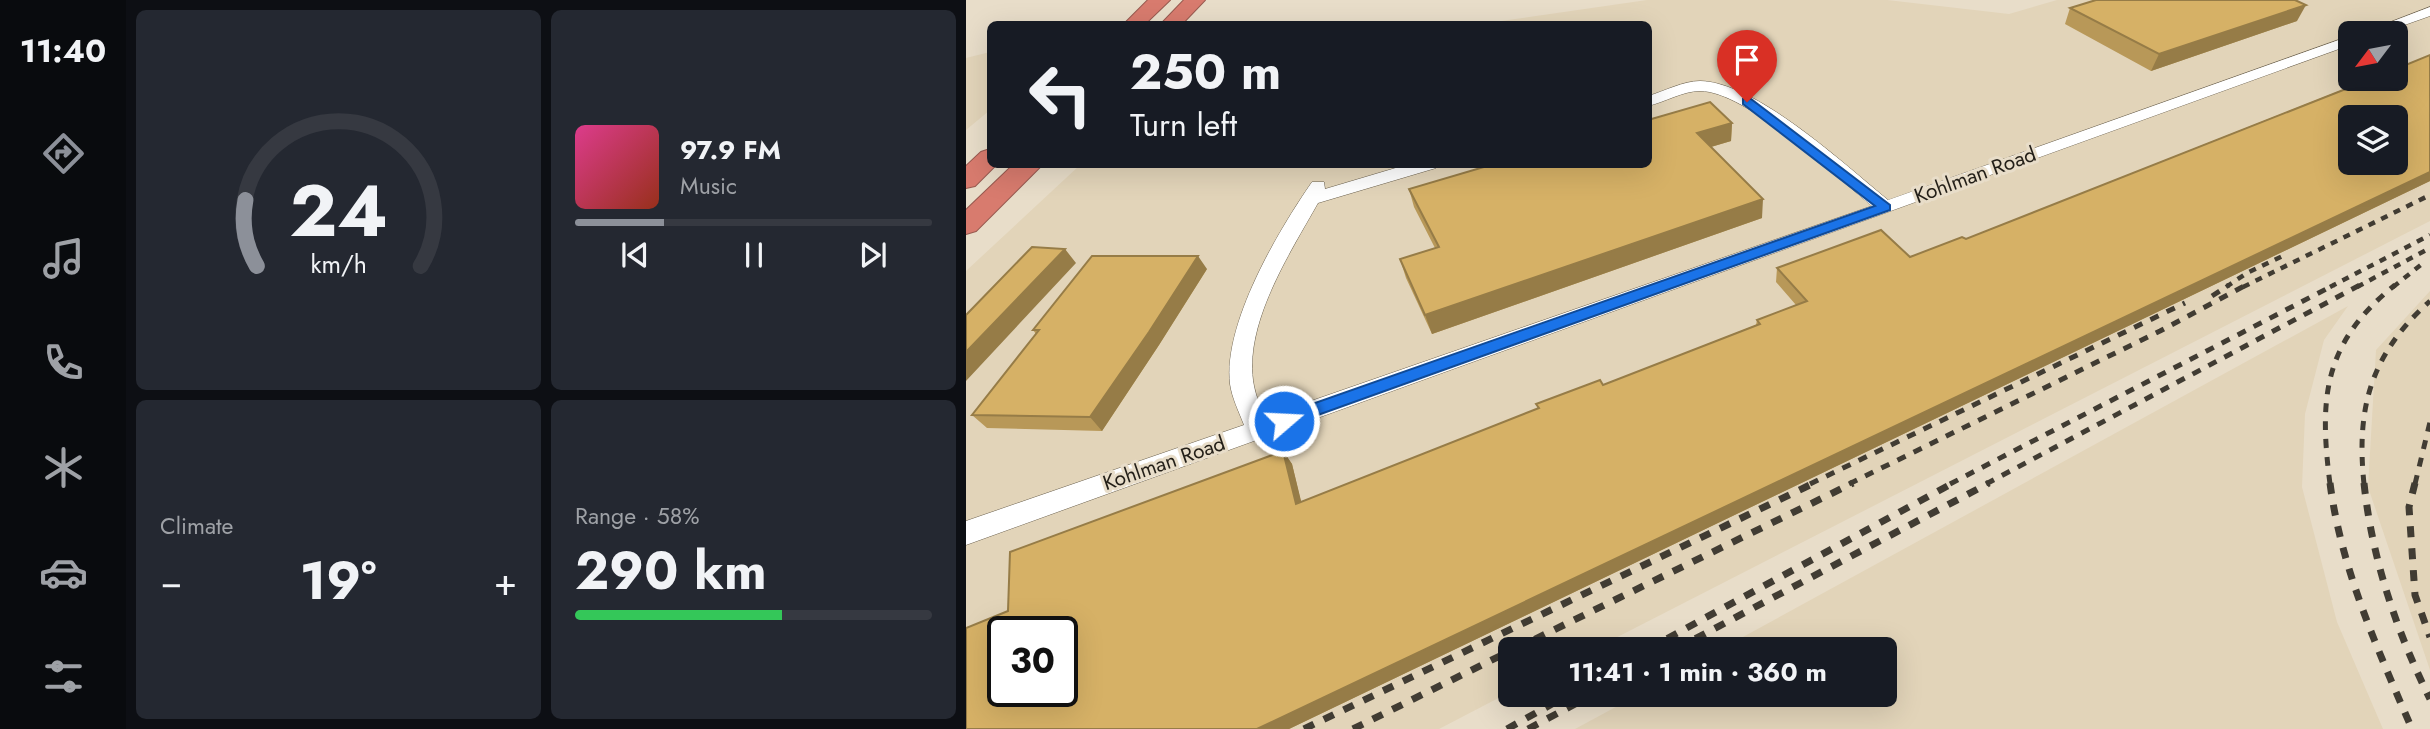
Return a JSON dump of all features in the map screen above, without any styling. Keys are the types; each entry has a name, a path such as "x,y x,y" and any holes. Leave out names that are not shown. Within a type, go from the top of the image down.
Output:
{"highway":[{"path":"1137,21 1160,0"},
{"path":"1174,21 1195,0"},
{"path":"966,180 987,161"},
{"path":"966,225 1026,168"}],"street":[{"path":"2402,21 2430,11"},
{"name":"Kohlman Road","path":"966,533 2338,44"},
{"path":"1652,100 1701,86 1725,91 1747,102 1780,125 1885,207"},
{"path":"1258,430 1242,384 1246,337 1261,292 1314,192"}],"lane":[{"path":"1314,192 1413,168"}],"shaded area":[{"path":"1647,0 1887,0 2009,14 2057,0 2430,0 2430,221 1617,637 1498,637 1498,698 1439,729 966,729 966,271 1077,168 1652,168 1652,21 1501,21"},
{"path":"987,53 987,112 966,130 966,58"},
{"path":"2430,291 2430,670 2368,487 2376,350"},
{"path":"2348,306 2324,340 2305,414 2302,487 2337,622 2383,729 1575,729 1616,707 1897,707 1897,637 1743,637"}],"building":[{"path":"2096,0 2295,0 2306,5 2159,54 2070,8"},
{"path":"2430,55 2430,172 1257,729 966,729 966,628 987,620 987,707 1078,707 1078,616 996,616 1008,611 1010,552 1283,451 1296,504 1539,408 1536,404 1600,380 1603,385 1760,324 1757,320 1807,301 1777,268 1881,230 1910,257 1962,237 1966,239 2341,91 2408,91 2408,64"},
{"path":"1710,102 1732,123 1697,133 1763,199 1425,315 1400,259 1439,247 1409,189 1480,168 1652,168 1652,119"},
{"path":"1032,247 1065,249 966,352 966,315"},
{"path":"1092,256 1198,256 1090,417 972,415 1039,330 1033,330"}],"railway":[{"path":"2243,287 2430,195"},
{"path":"2330,287 2430,235"},
{"path":"2357,287 2430,248"},
{"path":"2229,285 2285,255"},
{"path":"2393,287 2422,264"},
{"path":"2212,296 2229,285"},
{"path":"1849,484 2160,331 2246,285"},
{"path":"1950,484 2334,285"},
{"path":"1986,484 2360,285"},
{"path":"2330,484 2325,425 2331,374 2353,328 2395,285"},
{"path":"2364,484 2363,430 2372,384 2394,341 2430,301"},
{"path":"1810,484 2185,303"},
{"path":"2415,484 2430,422"},
{"path":"1304,729 1814,483"},
{"path":"1539,637 1853,483"},
{"path":"1670,637 1953,483"},
{"path":"1699,637 1989,483"},
{"path":"2330,483 2343,547 2362,609 2412,729"},
{"path":"2364,483 2373,539 2387,594 2406,647 2430,699"},
{"path":"2415,483 2409,507 2415,595 2430,637"},
{"path":"1353,729 1498,657"},
{"path":"1507,729 1546,707"},
{"path":"1528,729 1569,707"}],"route":[{"path":"1284,421 1885,207 1747,102"}]}
